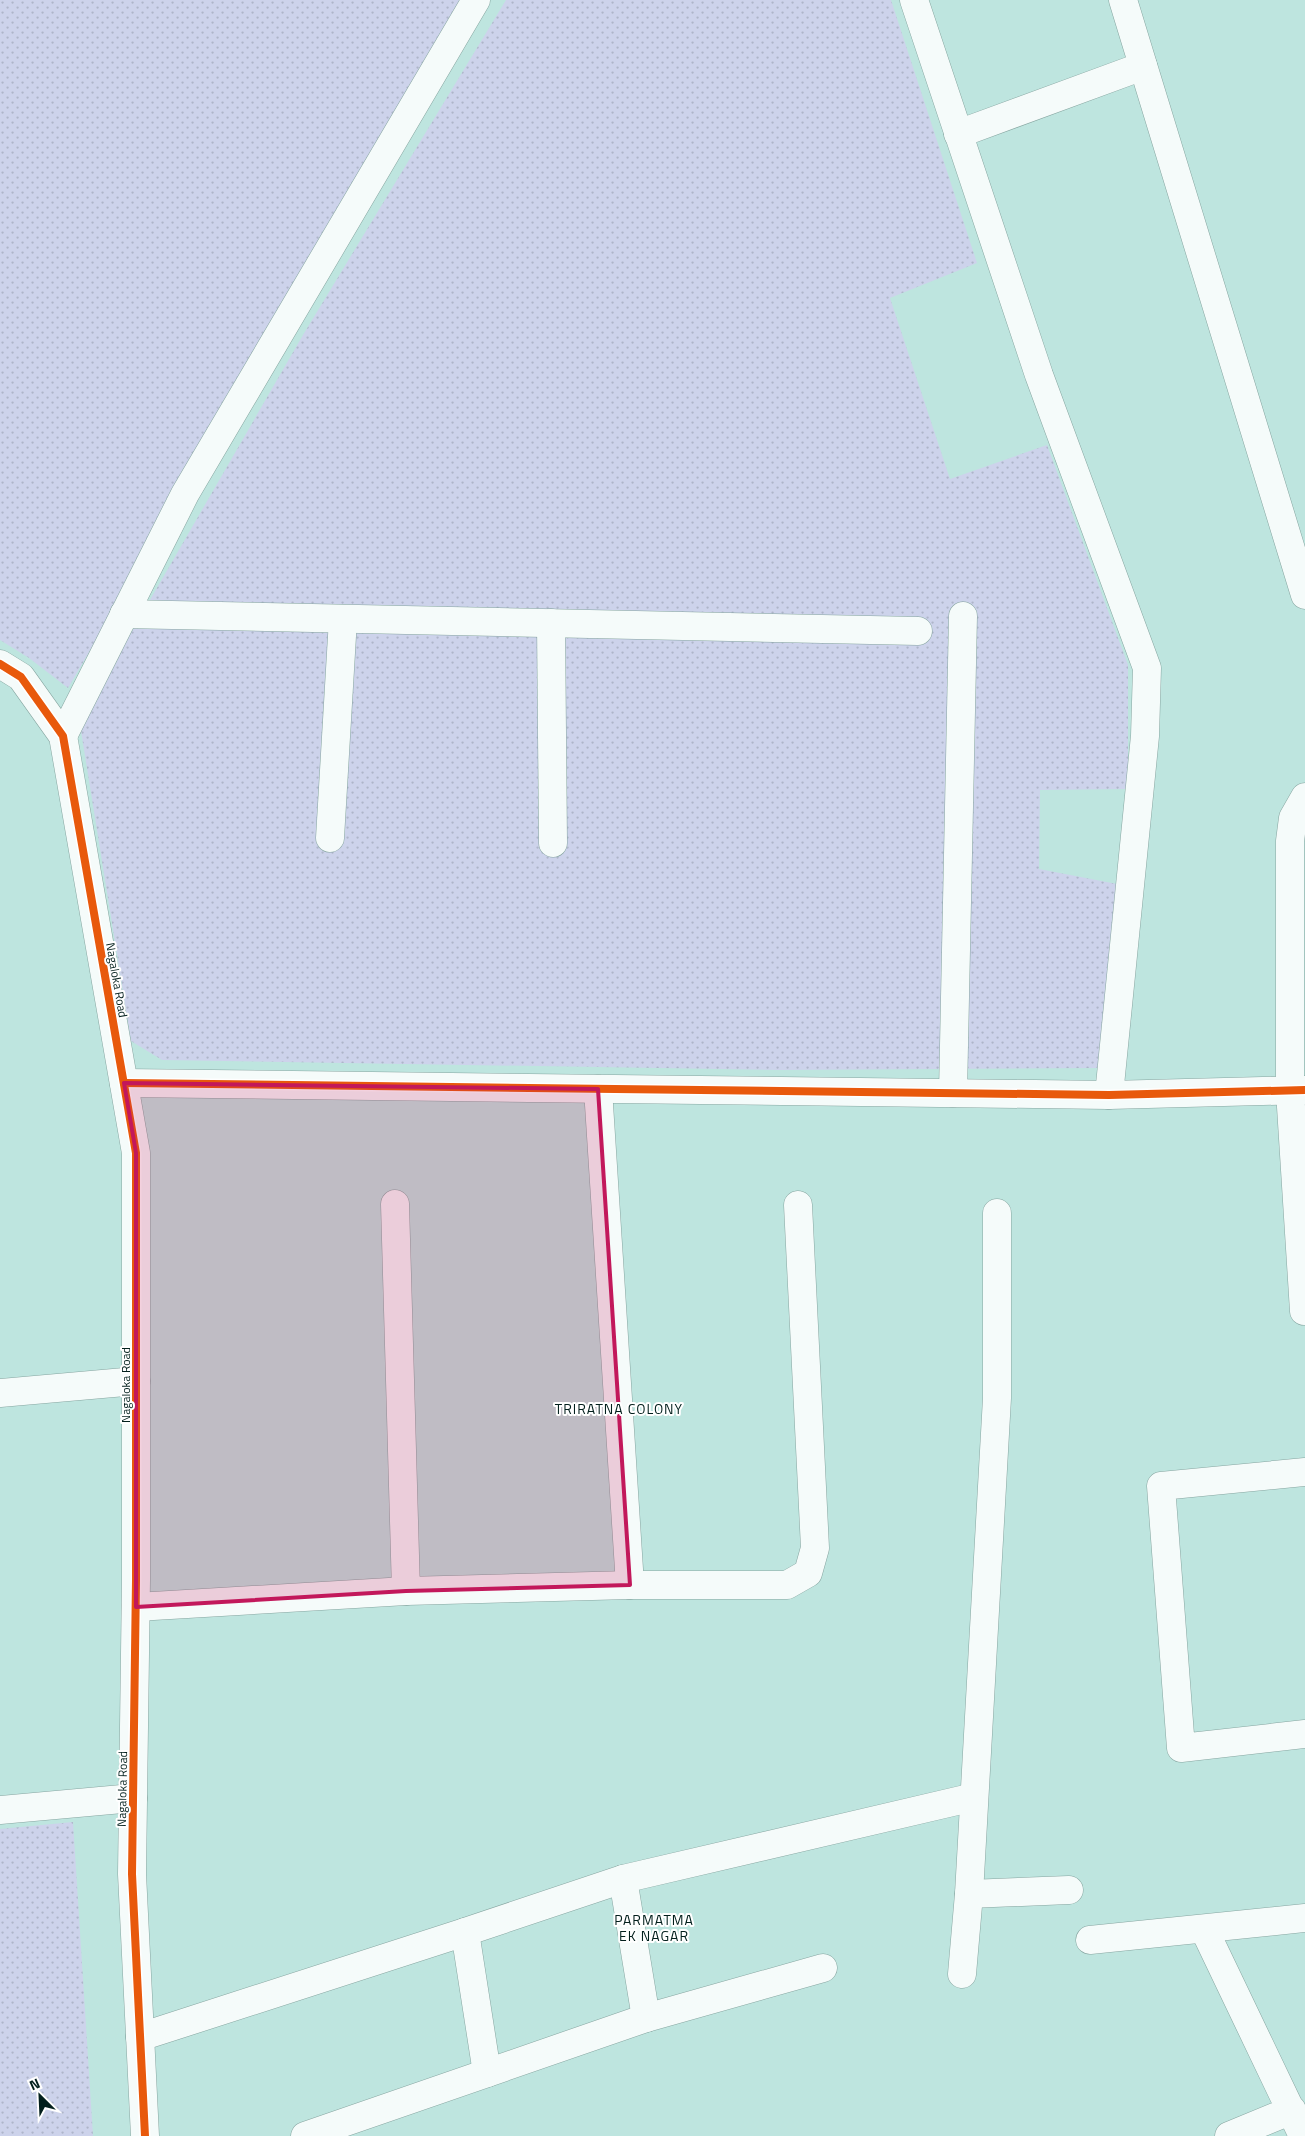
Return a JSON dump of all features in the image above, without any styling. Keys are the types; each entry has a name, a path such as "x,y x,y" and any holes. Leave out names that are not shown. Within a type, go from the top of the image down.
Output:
{"street":[{"path":"63,736 185,494 476,0"},
{"path":"914,0 1039,375 1147,668 1145,736 1109,1095"},
{"path":"1123,0 1305,595"},
{"path":"958,134 1143,66"},
{"path":"124,614 918,631"},
{"path":"953,1093 962,616"},
{"path":"330,838 343,619"},
{"path":"551,624 553,843"},
{"name":"Nagaloka Road","path":"0,664 21,677 63,736 136,1153 136,1607 132,1874 145,2136"},
{"path":"1304,1311 1290,840 1293,818 1305,797"},
{"path":"124,1083 1109,1095 1298,1091"},
{"path":"598,1089 630,1585"},
{"path":"395,1204 406,1591"},
{"path":"136,1607 406,1591 630,1585 787,1585 808,1573 815,1548 798,1205"},
{"path":"962,1974 969,1894 997,1398 997,1213"},
{"path":"0,1393 136,1380"},
{"path":"1305,1472 1161,1486 1181,1748 1305,1734"},
{"path":"140,2037 623,1879 974,1797"},
{"path":"0,1810 133,1798"},
{"path":"623,1879 646,2018"},
{"path":"969,1894 1069,1890"},
{"path":"1090,1940 1305,1918"},
{"path":"1204,1929 1304,2136"},
{"path":"465,1932 487,2073"},
{"path":"305,2136 646,2018 823,1968"},
{"path":"1230,2136 1292,2110"}],"highlighted area":[{"path":"124,1083 598,1089 630,1585 406,1591 136,1607 136,1153"}],"shaded area":[{"path":"0,0 473,0 68,688 29,658 0,640"},
{"path":"506,0 891,0 977,263 890,298 950,479 1047,445 1128,665 1128,789 1040,790 1039,869 1117,884 1099,1068 780,1070 162,1060 131,1041 81,731 94,697 303,335"},
{"path":"73,1822 93,2136 0,2136 0,1829"}],"cycle path":[{"path":"0,664 21,677 63,736 136,1153 136,1580 132,1874 145,2136"},
{"path":"124,1083 1109,1095 1305,1090"}],"district":[{"name":"TRIRATNA COLONY","path":"619,1408"},
{"name":"PARMATMA EK NAGAR","path":"654,1928"}]}
